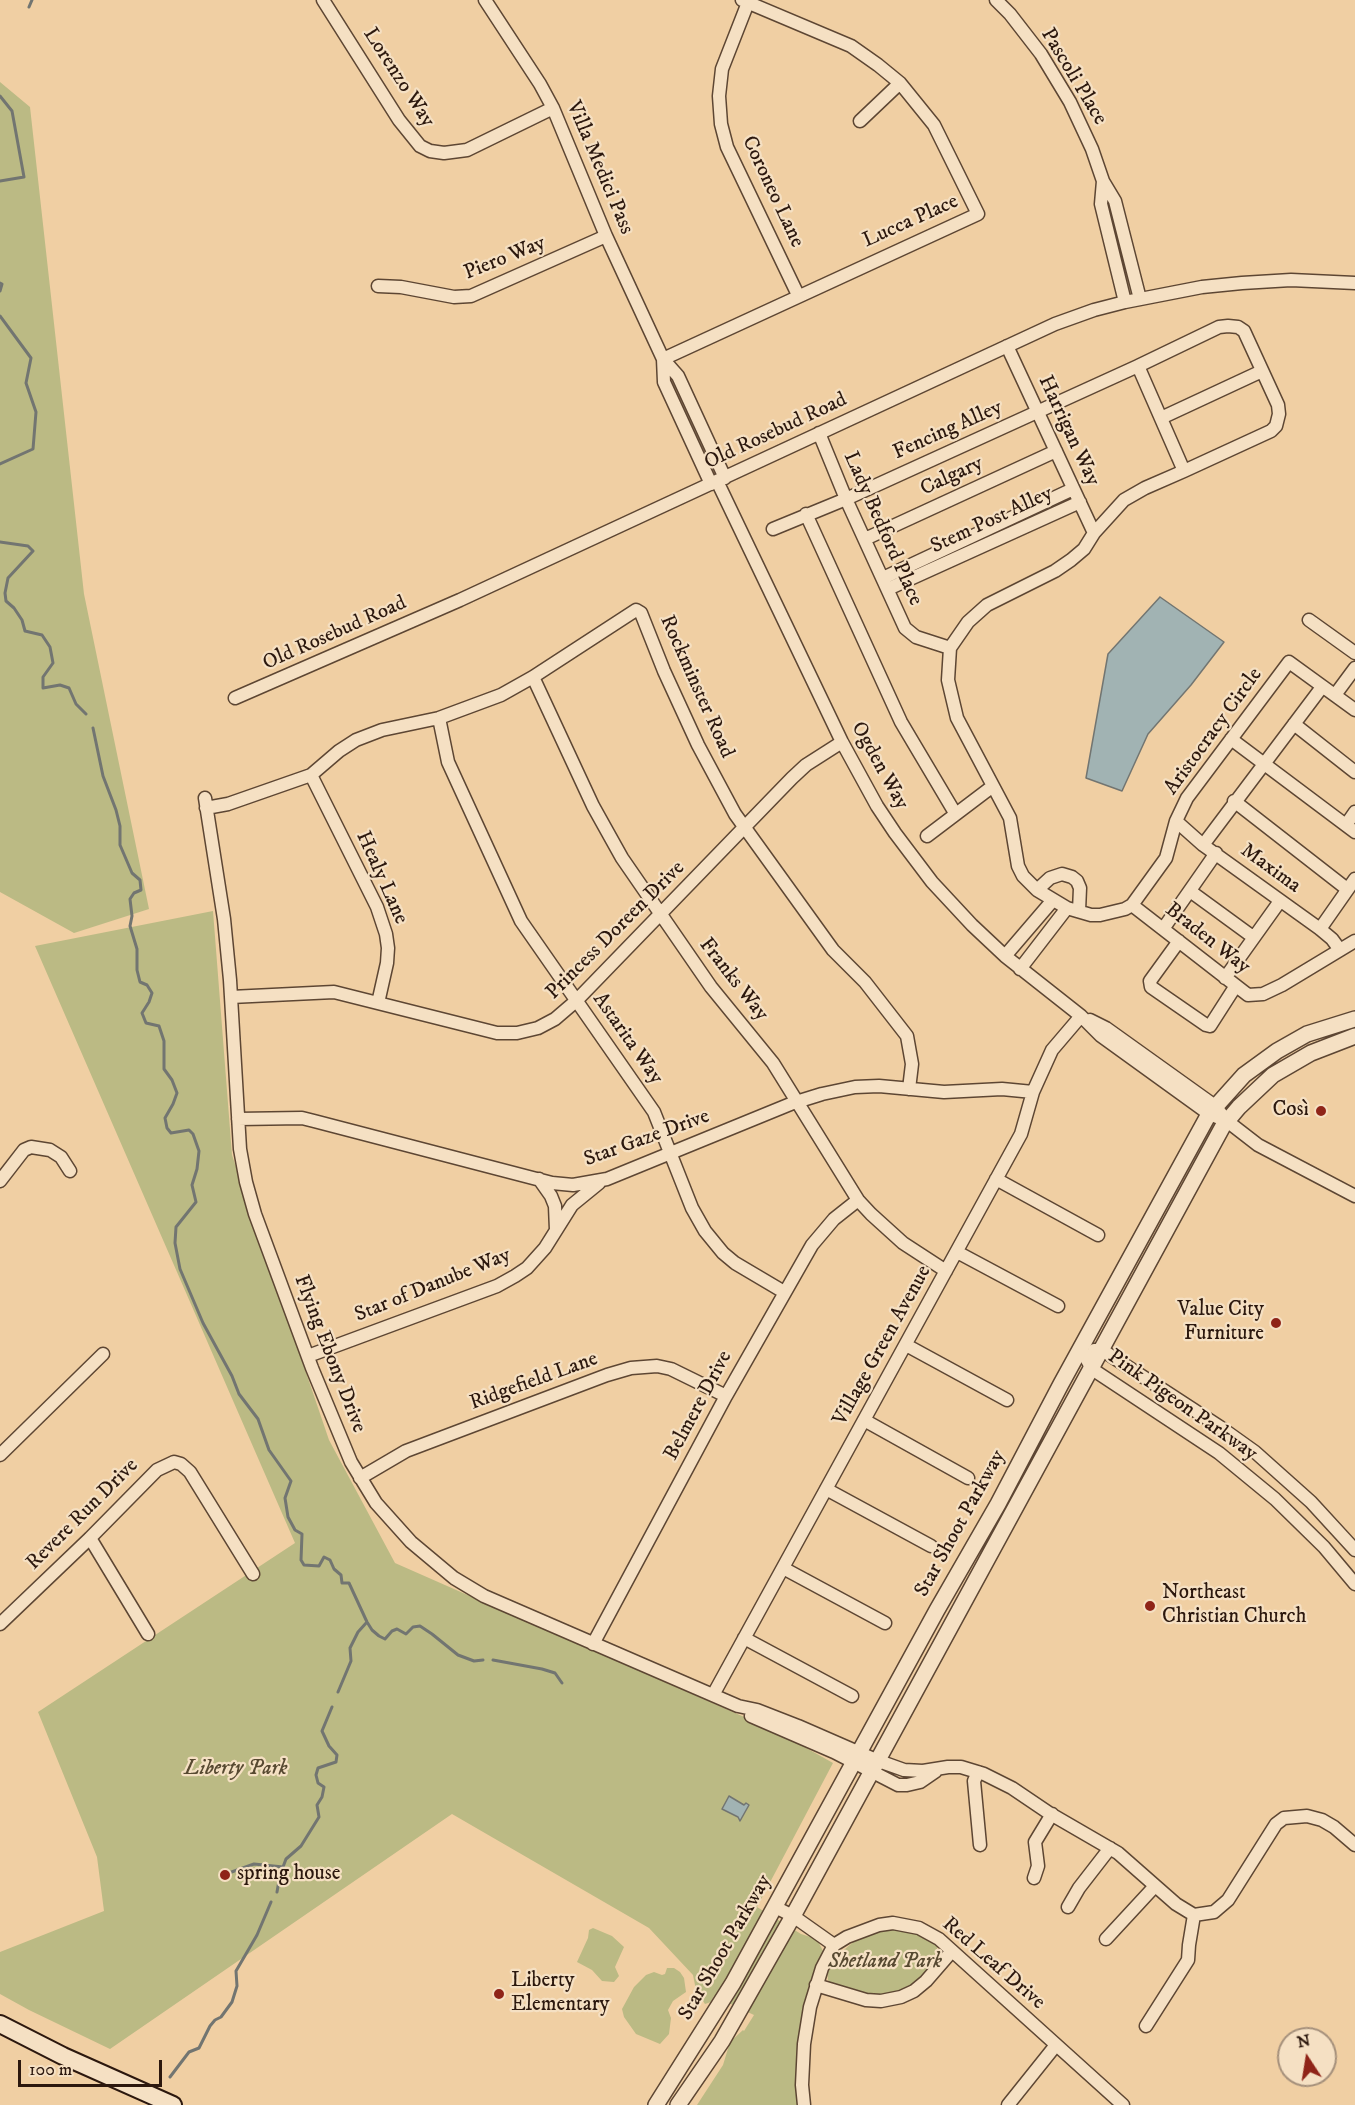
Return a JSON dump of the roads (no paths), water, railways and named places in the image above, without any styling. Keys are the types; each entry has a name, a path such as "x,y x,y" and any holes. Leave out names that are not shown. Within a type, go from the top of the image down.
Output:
{"main road":[{"path":"0,2024 63,2056 173,2105"}],"street":[{"name":"Lorenzo Way","path":"323,0 399,120 420,146 430,151 444,153 467,150 553,108"},
{"name":"Villa Medici Pass","path":"485,0 553,108 606,236 663,359 664,382 718,481"},
{"name":"Pascoli Place","path":"996,0 1041,54 1070,102 1092,149 1103,181 1115,201 1140,299"},
{"name":"Lucca Place","path":"663,359 978,214 934,125 900,83 851,46 746,1"},
{"name":"Coroneo Lane","path":"746,1 722,69 718,96 721,124 727,147 798,295"},
{"path":"860,121 900,83"},
{"name":"Pascoli Place","path":"1103,181 1101,204 1125,302"},
{"name":"Piero Way","path":"378,286 401,287 454,297 471,296 606,236"},
{"name":"Old Rosebud Road","path":"236,698 460,600 1055,324 1125,302 1202,287 1291,280 1355,283"},
{"path":"1132,905 1108,914 1091,915 1053,900 1037,890 1023,876 1018,866 1010,818 957,718 948,680 950,648 968,622 987,605 1055,571 1084,549 1094,533 1124,500 1145,488 1184,471 1271,431 1276,426 1280,414 1278,405 1244,331 1238,327 1228,326 1206,332 1138,366 1184,471"},
{"name":"Harrigan Way","path":"1007,346 1094,533"},
{"name":"Fencing Alley","path":"773,529 846,499 1138,366"},
{"path":"1161,418 1262,371"},
{"name":"Lady Bedford Place","path":"819,433 846,499 905,628 916,637 950,648"},
{"name":"Calgary","path":"865,539 1056,451"},
{"name":"Ogden Way","path":"718,481 842,742 877,806 907,850 946,898 1020,969 1081,1016 1106,1028 1258,1145 1355,1196"},
{"name":"Stem Post Alley","path":"886,584 1073,489"},
{"name":"Stem Post Alley","path":"886,584 1080,502"},
{"path":"806,514 901,722 955,813"},
{"name":"Rockminster Road","path":"206,803 228,804 310,775 356,740 382,730 440,718 501,695 533,677 636,610 641,613 663,671 698,745 735,814 833,950 865,982 907,1036 912,1064 909,1089"},
{"path":"1309,620 1355,653"},
{"name":"Aristocracy Circle","path":"1132,905 1166,858 1176,821 1187,798 1289,662 1322,687"},
{"path":"1335,695 1355,668"},
{"name":"Franks Way","path":"533,677 593,806 622,858 711,987 773,1063 858,1200 903,1243 946,1271"},
{"path":"1203,845 1322,687 1355,710"},
{"name":"Astarita Way","path":"440,718 448,762 521,921 654,1112 692,1208 715,1243 735,1263 784,1293"},
{"path":"1294,724 1355,772"},
{"path":"1231,739 1351,828 1355,812"},
{"name":"Princess Doreen Drive","path":"231,997 334,992 482,1030 508,1034 538,1028 560,1016 576,1002 806,765 842,742"},
{"name":"Healy Lane","path":"310,775 376,907 386,934 387,963 378,1003"},
{"path":"927,836 993,786"},
{"path":"1234,801 1351,884 1320,928"},
{"name":"Flying Ebony Drive","path":"206,803 224,919 238,1119 246,1182 255,1214 334,1425 360,1478 376,1503 395,1525 432,1561 454,1578 484,1596 738,1706 757,1710 798,1726 874,1766 898,1785 920,1782 937,1770 961,1767 978,1772 1012,1788 1110,1848 1176,1905 1194,1915"},
{"name":"Maxima","path":"1176,821 1203,845 1320,928 1340,950"},
{"path":"1163,928 1216,853"},
{"path":"1020,969 1073,909 1080,888 1072,877 1062,874 1050,878 1037,890"},
{"path":"1190,891 1253,937"},
{"path":"1005,956 1053,900"},
{"path":"1225,978 1280,901"},
{"name":"Braden Way","path":"1132,905 1248,995 1263,994 1282,985 1355,941"},
{"path":"1179,941 1150,981 1151,987 1210,1026 1235,987"},
{"name":"Village Green Avenue","path":"713,1695 1021,1134 1033,1092 1052,1050 1081,1016"},
{"name":"Star Shoot Parkway","path":"656,2105 733,1983 998,1504 1212,1110 1244,1075 1293,1041 1322,1028 1355,1019"},
{"name":"Star Shoot Parkway","path":"678,2105 722,2041 793,1916 1227,1121 1274,1075 1311,1053 1355,1036"},
{"name":"Star Gaze Drive","path":"238,1119 293,1118 314,1121 539,1179 573,1185 602,1181 796,1103 822,1094 855,1087 879,1086 944,1092 1002,1089 1033,1092"},
{"path":"0,1181 24,1150 31,1147 50,1150 61,1157 70,1171"},
{"path":"539,1179 555,1206 556,1230"},
{"path":"996,1179 1098,1235"},
{"name":"Star of Danube Way","path":"308,1356 506,1281 527,1268 536,1259 572,1206 602,1181"},
{"name":"Belmere Drive","path":"593,1644 726,1396 812,1245 822,1230 858,1200"},
{"path":"957,1252 1058,1306"},
{"path":"906,1345 1007,1400"},
{"name":"Pink Pigeon Parkway","path":"1081,1349 1102,1350 1255,1452 1311,1502 1355,1550"},
{"name":"Pink Pigeon Parkway","path":"1081,1349 1092,1370 1219,1453 1254,1480 1295,1516 1355,1584"},
{"path":"0,1455 103,1354"},
{"name":"Ridgefield Lane","path":"360,1478 406,1451 631,1368 657,1366 671,1369 726,1396"},
{"path":"864,1420 968,1478"},
{"name":"Revere Run Drive","path":"0,1624 157,1470 174,1462 181,1464 190,1472 253,1574"},
{"path":"826,1489 931,1546"},
{"path":"90,1538 148,1634"},
{"path":"783,1568 885,1623"},
{"path":"744,1638 852,1696"},
{"path":"978,1772 974,1781 980,1845"},
{"path":"1034,1878 1038,1866 1035,1842 1052,1814"},
{"path":"1146,2026 1188,1960 1194,1915 1214,1912 1221,1906 1276,1824 1284,1818 1307,1816 1322,1820 1334,1827 1355,1845"},
{"path":"1068,1907 1078,1888 1110,1848"},
{"path":"1106,1939 1155,1886"},
{"path":"775,1907 793,1916 834,1945 822,1968 810,2007 802,2075 804,2105"},
{"name":"Red Leaf Drive","path":"834,1945 879,1924 907,1924 929,1932 1123,2105"},
{"path":"816,1985 866,2000 881,2001 901,1997 914,1991 926,1981 952,1951"},
{"path":"1008,2105 1056,2045"}],"waterway":[{"path":"29,7 32,0"},
{"path":"0,96 12,111 24,177 0,181"},
{"path":"0,283 2,284 0,291"},
{"path":"0,316 31,358 26,383 36,412 33,449 0,464"},
{"path":"0,542 28,546 33,551 8,578 5,593 6,601 22,620 25,631 42,635 50,647 53,663 43,677 43,688 60,685 69,688 76,704 86,714"},
{"path":"93,728 103,776 120,826 120,845 132,873 140,880 141,890 134,893 130,899 132,916 130,926 137,949 137,970 140,982 147,985 152,993 142,1013 146,1023 159,1026 164,1041 164,1069 177,1093 165,1118 167,1128 171,1133 189,1130 193,1134 199,1151 192,1185 196,1202 176,1227 175,1243 180,1269 203,1323 232,1376 239,1394 258,1419 269,1450 291,1481 285,1498 288,1517 295,1530 302,1534 301,1560 304,1565 319,1566 324,1557 330,1560 334,1569 341,1575 342,1583 349,1583 367,1622 379,1636 385,1639 397,1629 406,1634 413,1627 420,1626 458,1655 474,1661 483,1660"},
{"path":"338,1692 351,1661 350,1648 358,1632 367,1622"},
{"path":"493,1660 555,1673 562,1683"},
{"path":"277,1892 286,1859 301,1846 319,1817 317,1805 324,1787 318,1783 316,1775 318,1768 336,1762 337,1755 329,1746 322,1731 332,1707"},
{"path":"226,1874 254,1864 283,1867"},
{"path":"170,2077 189,2052 199,2048 210,2026 221,2017 232,2002 237,1986 236,1971 257,1935 271,1902"}],"place":[{"name":"Così","path":"1321,1111"},
{"name":"Value City Furniture","path":"1276,1323"},
{"name":"Northeast Christian Church","path":"1150,1606"},
{"name":"spring house","path":"225,1875"},
{"name":"Liberty Elementary","path":"499,1994"}],"park label":[{"name":"Liberty Park","path":"236,1770"},
{"name":"Shetland Park","path":"885,1963"}]}
